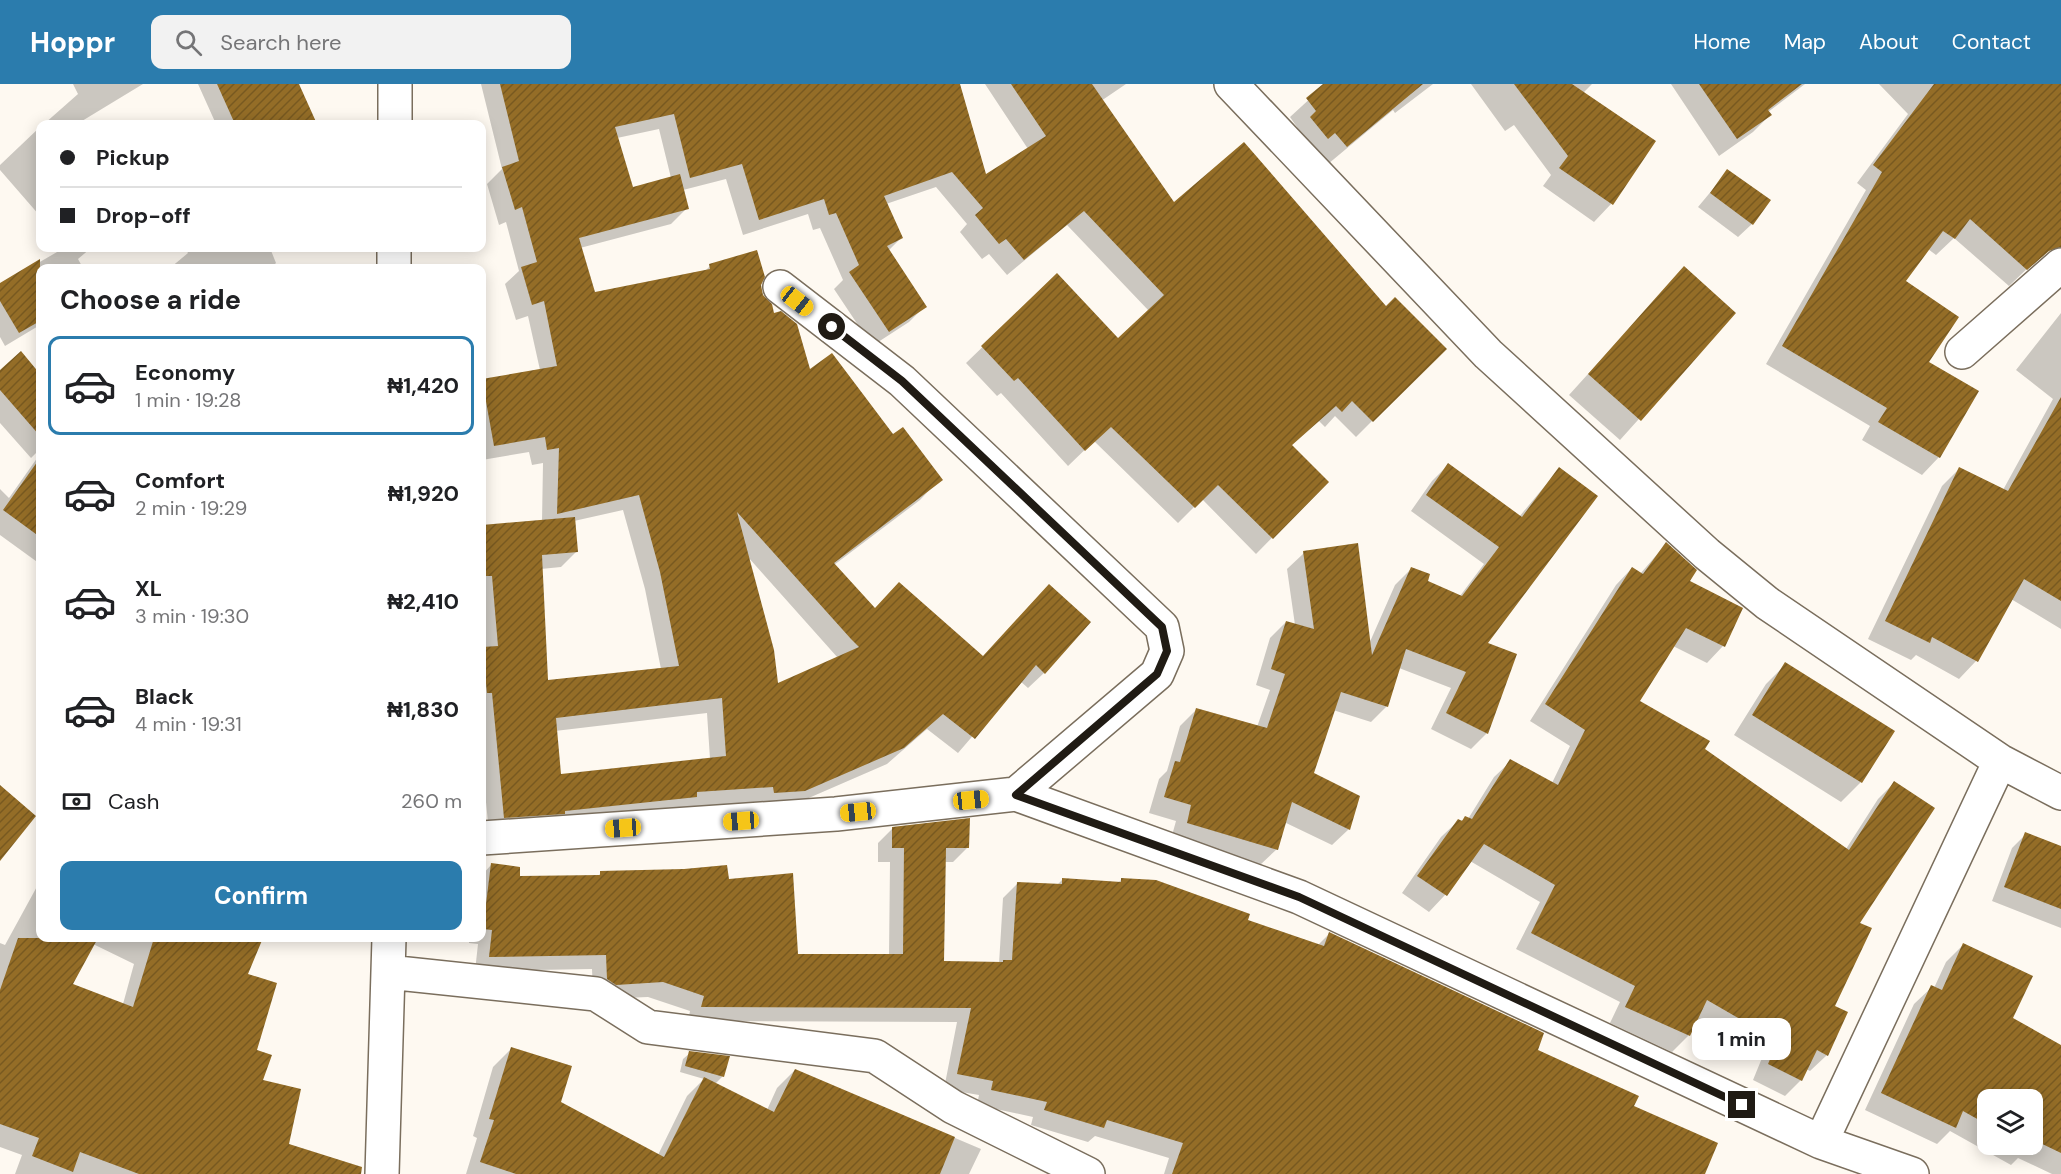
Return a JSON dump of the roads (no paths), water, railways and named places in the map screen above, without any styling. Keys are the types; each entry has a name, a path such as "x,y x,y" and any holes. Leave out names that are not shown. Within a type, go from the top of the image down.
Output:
{"street":[{"path":"394,120 395,84"},
{"path":"1231,84 1488,354 1707,554 1767,603 2000,760 2061,793"},
{"path":"1962,352 2061,265"},
{"path":"780,287 902,381 1162,627 1167,651 1157,674 1016,795"},
{"path":"1821,1142 2000,760"},
{"path":"486,838 836,814 1016,795 1299,897 1821,1142 1912,1174"},
{"path":"382,1174 389,942"},
{"path":"388,972 596,994 648,1027 875,1056 954,1107 1088,1174"}]}
